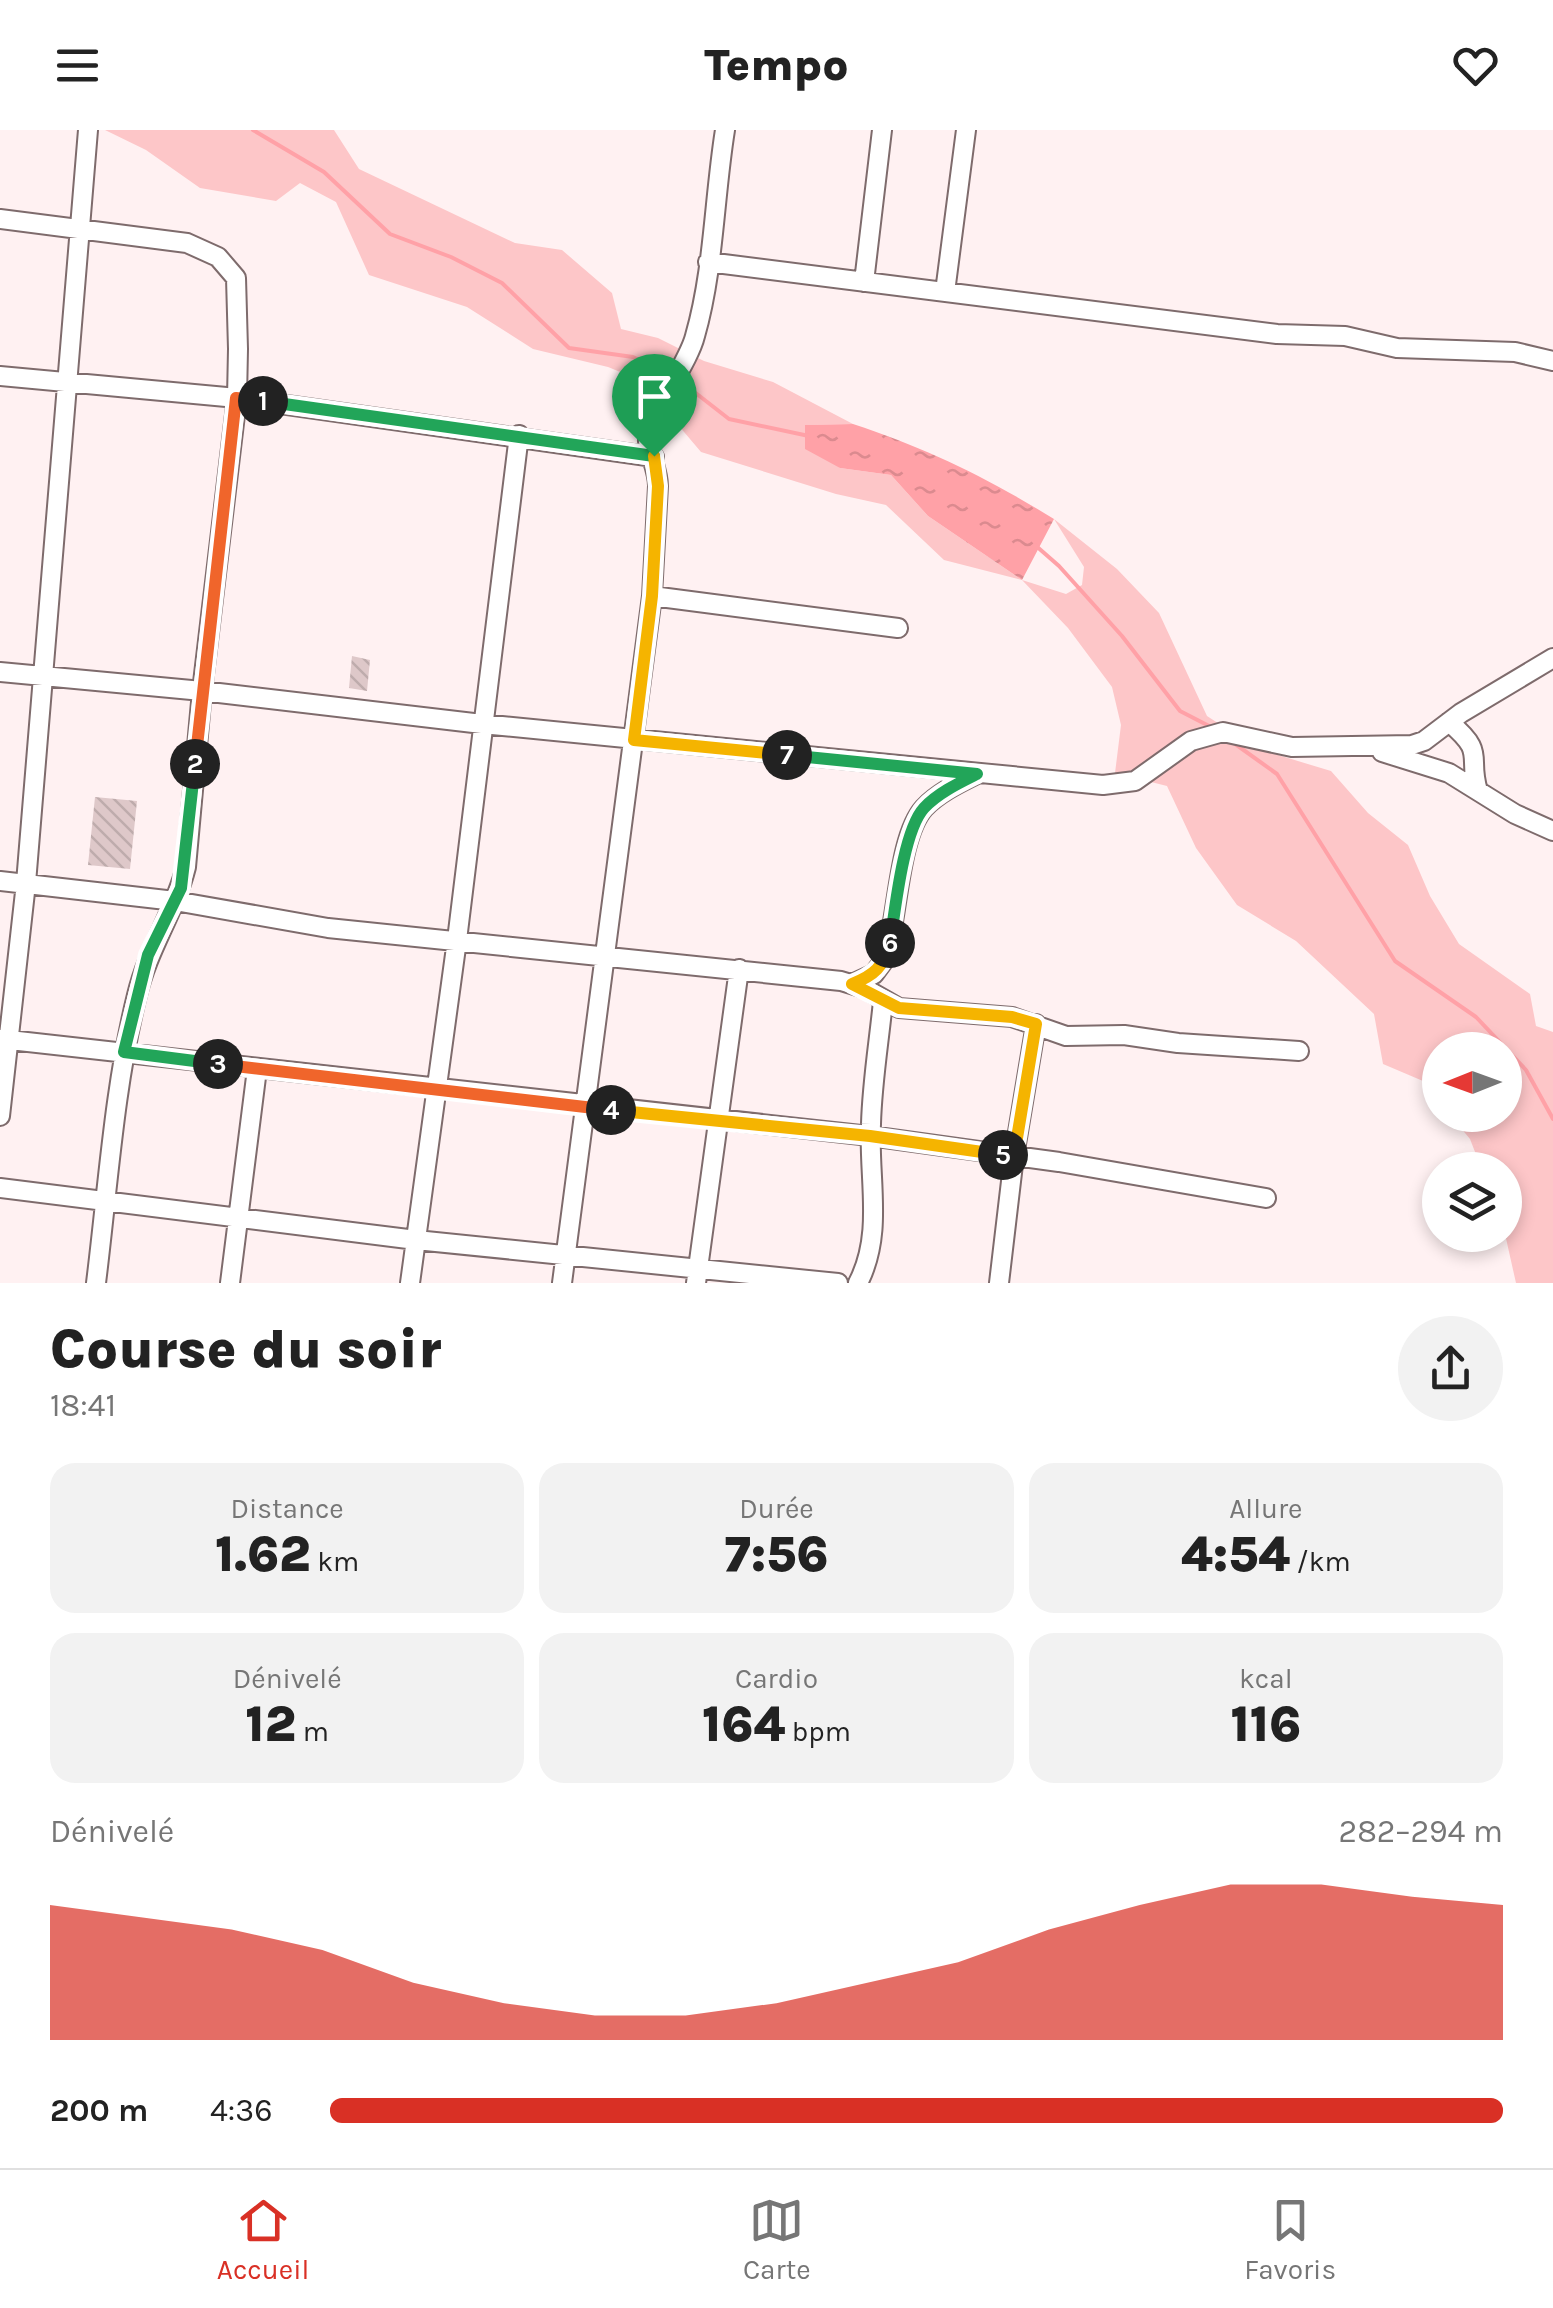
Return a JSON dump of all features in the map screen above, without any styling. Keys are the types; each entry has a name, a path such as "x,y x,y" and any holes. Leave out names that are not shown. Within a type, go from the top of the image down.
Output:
{"street":[{"path":"0,1116 4,1040 26,883 88,130"},
{"path":"562,1283 652,596 658,486 648,442 651,427 695,340 726,130"},
{"path":"864,282 882,130"},
{"path":"946,292 966,130"},
{"path":"0,219 187,244 206,250 228,266 236,278 238,296 236,398 186,866 148,955 124,1052 96,1283"},
{"path":"708,262 1277,334 1345,336 1397,348 1515,352 1553,361"},
{"path":"0,376 236,398 654,456"},
{"path":"410,1283 519,435"},
{"path":"652,596 898,628"},
{"path":"0,672 634,740 1120,784 1135,781 1191,742 1223,732 1292,747 1412,745 1553,658"},
{"path":"1449,722 1476,755 1478,790"},
{"path":"1368,748 1449,773 1515,814 1553,832"},
{"path":"852,984 874,974 885,958 911,835 922,810 944,792 977,774"},
{"path":"0,881 174,901 297,924 852,984 899,1008 1012,1017 1066,1036 1124,1035 1178,1043 1300,1051"},
{"path":"696,1276 739,969"},
{"path":"858,1283 868,1260 872,1226 875,1176 870,1136 883,1001"},
{"path":"1000,1283 1014,1156 1036,1024"},
{"path":"4,1040 870,1136 1266,1198"},
{"path":"230,1283 258,1069"},
{"path":"0,1188 566,1256 696,1276 838,1283"}],"shaded area":[{"path":"105,130 334,130 359,169 515,243 562,250 612,293 621,329 658,338 704,361 773,382 853,424 806,425 840,468 891,475 928,516 1022,580 944,560 886,505 836,494 701,452 640,380 608,367 533,349 467,307 369,275 336,202 300,183 276,201 200,188 146,150"},
{"path":"1054,519 1117,569 1159,613 1207,716 1258,749 1331,771 1368,813 1408,845 1430,896 1459,944 1530,994 1536,1026 1553,1032 1553,1283 1516,1283 1509,1252 1522,1252 1522,1152 1475,1152 1464,1132 1522,1132 1522,1032 1422,1032 1422,1081 1383,1064 1374,1014 1296,941 1237,905 1196,848 1167,786 1115,773 1121,725 1112,687 1068,628 1022,580 1066,594 1082,585 1084,567"}],"water":[{"path":"853,424 956,465 1054,519 1022,580 928,516 891,475 840,468 805,449 805,425"}],"building":[{"path":"352,656 370,660 367,691 349,688"},
{"path":"95,797 137,801 130,869 88,865"}],"waterway":[{"path":"253,130 324,172 390,234 451,257 502,283 569,348 633,357 671,376"},
{"path":"679,380 729,419 809,436"},
{"path":"1035,545 1122,636 1180,711 1211,727"},
{"path":"1231,741 1277,774 1395,961 1476,1017 1526,1070 1553,1119"}],"route":[{"path":"236,398 654,456 658,486 652,596 634,740 977,774 944,792 922,810 911,835 882,967 852,984 899,1008 1012,1017 1036,1024 1014,1156 870,1136 585,1107 124,1052 148,955 181,888 186,866 236,398"}]}
